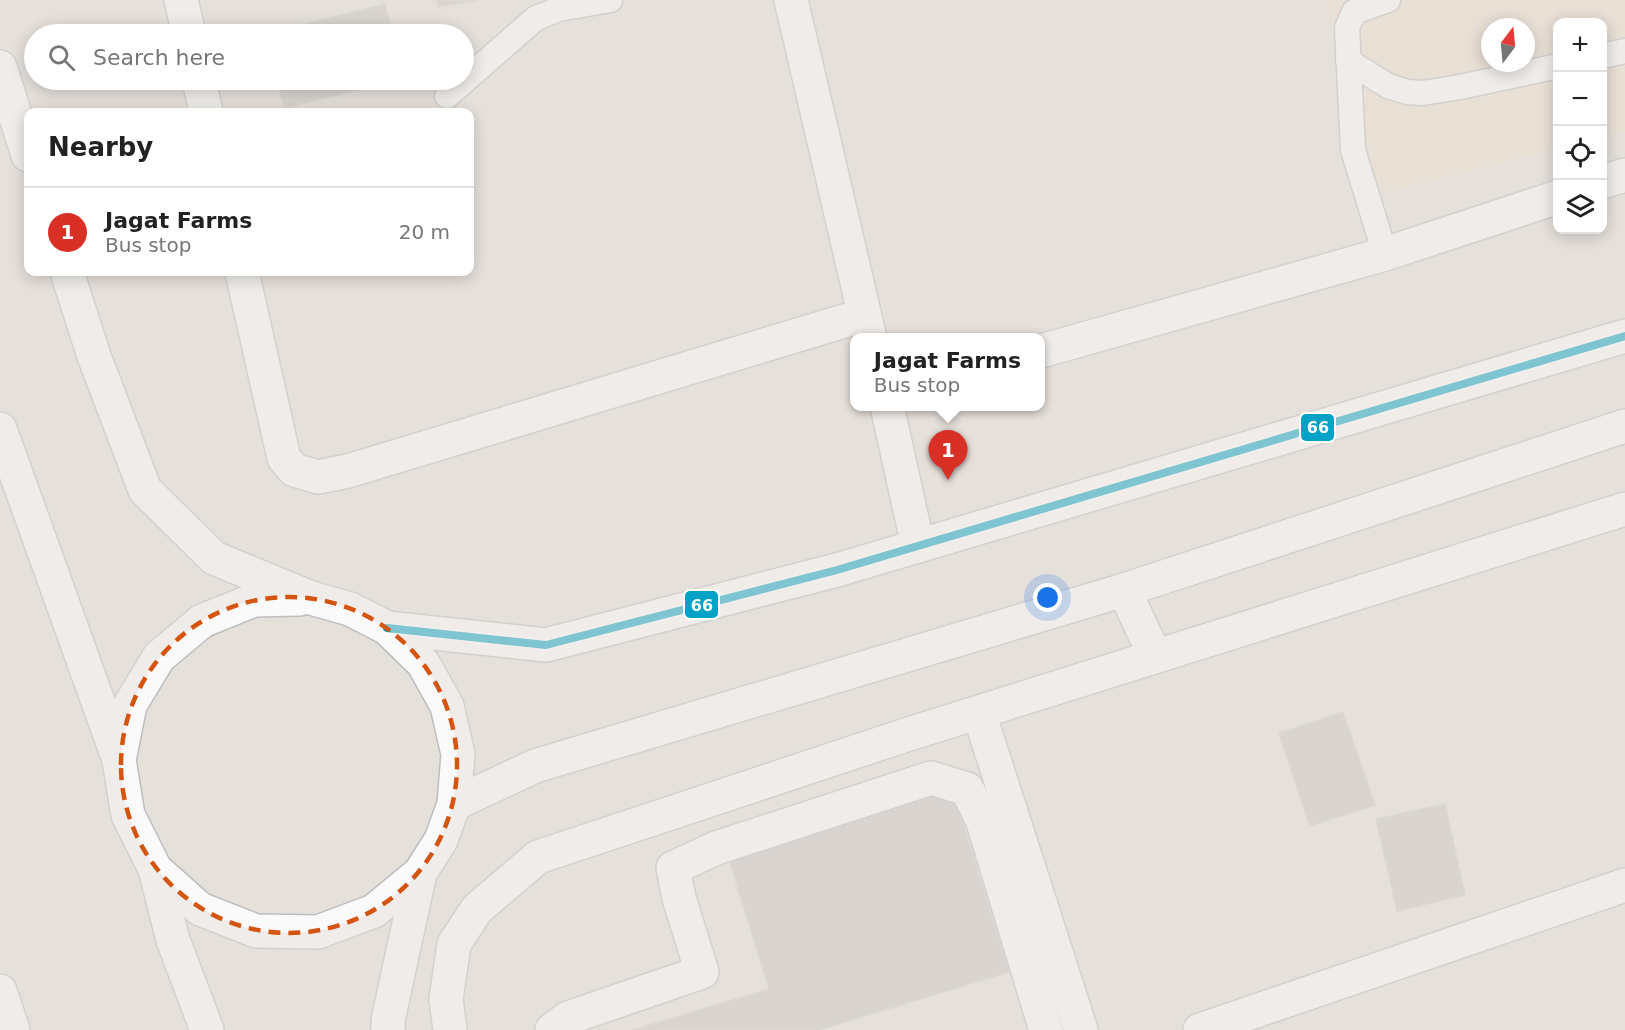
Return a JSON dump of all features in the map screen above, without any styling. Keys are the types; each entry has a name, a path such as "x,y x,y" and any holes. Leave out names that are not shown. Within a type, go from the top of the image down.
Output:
{"street":[{"path":"181,0 187,24"},
{"path":"243,276 284,458 294,471 318,477 348,471 867,326 791,0"},
{"path":"0,67 24,142"},
{"path":"201,90 205,108"},
{"path":"1607,180 1625,175"},
{"path":"1045,350 1384,254 1553,198"},
{"path":"68,276 94,356 145,490 214,558 311,598 350,609 387,628 423,663 447,706 458,754 454,804 441,840 420,873 374,911 318,932 256,931 200,909 155,869"},
{"path":"387,628 546,645 837,570 1625,336"},
{"path":"888,411 918,546"},
{"path":"454,804 535,766 1124,590 1625,426"},
{"path":"0,429 119,760 128,815 155,869 173,940 207,1030"},
{"path":"450,1030 446,999 454,944 477,909 538,856 909,734 1625,509"},
{"path":"1124,590 1155,656"},
{"path":"119,760 130,705 159,657 202,621 254,600 311,598"},
{"path":"979,713 1081,1030"},
{"path":"552,1030 568,1018 702,972 678,898 673,867 716,848 931,778 967,789 982,819 1046,1030"},
{"path":"388,1030 388,1020 420,873"},
{"path":"1200,1030 1625,885"},
{"path":"0,991 13,1030"}],"lane":[{"path":"474,72 536,18 559,9 610,0"},
{"path":"1384,254 1355,159 1347,28 1354,12 1388,0"},
{"path":"1607,55 1625,51"},
{"path":"1348,61 1388,86 1407,92 1423,93 1553,67"},
{"path":"447,96 454,90"}],"highlighted area":[{"path":"311,598 350,609 387,628 423,663 447,706 458,754 454,804 441,840 420,873 374,911 318,932 256,931 200,909 155,869 128,815 119,760 130,705 159,657 202,621 254,600"}],"shaded area":[{"path":"1326,0 1625,0 1625,132 1607,137 1607,18 1553,18 1553,150 1381,194"}],"building":[{"path":"436,0 477,0 438,7"},
{"path":"385,4 390,24 305,24"},
{"path":"280,90 358,90 284,108"},
{"path":"1343,712 1375,805 1310,826 1279,733"},
{"path":"952,787 1009,972 819,1030 633,1030 769,989 728,856"},
{"path":"1445,804 1465,895 1397,911 1376,819"}],"transit line":[{"name":"66","path":"387,628 546,645 837,570 1625,336"}],"place":[{"name":"Jagat Farms","path":"948,480"}]}
